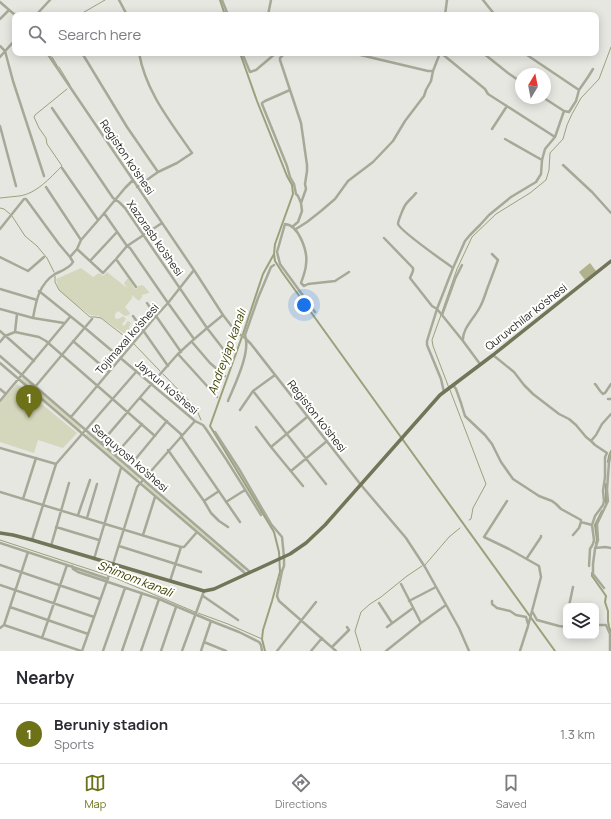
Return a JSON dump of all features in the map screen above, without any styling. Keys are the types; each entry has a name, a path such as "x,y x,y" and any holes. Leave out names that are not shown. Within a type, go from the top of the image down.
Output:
{"main road":[{"name":"Quruvchilar ko'shesi","path":"204,594 290,554 306,543 326,524 427,409 445,391 493,355 611,261"},
{"path":"0,532 113,564 204,594"}],"street":[{"path":"39,12 50,0"},
{"path":"119,0 125,12"},
{"path":"222,0 227,12"},
{"path":"269,12 271,0"},
{"path":"445,12 447,0"},
{"path":"483,0 493,12"},
{"path":"0,2 12,12"},
{"path":"0,19 9,10"},
{"path":"0,57 12,43"},
{"path":"0,46 5,51 13,81 44,176"},
{"name":"Registon ko'shesi","path":"48,56 223,315 238,334 251,344 361,485 406,538 459,628 469,651"},
{"path":"84,56 127,127 158,172"},
{"path":"137,187 158,172 178,163 192,153 159,105 144,74 139,56"},
{"path":"243,56 250,72 256,70 272,56"},
{"path":"282,56 280,60 300,123 307,165 305,184 306,189 301,203"},
{"path":"365,56 433,71"},
{"path":"296,229 335,199 348,181 374,162 393,141 405,121 424,96 440,56"},
{"path":"445,56 485,89 488,94 554,137"},
{"path":"487,56 515,78"},
{"path":"529,56 579,90"},
{"path":"551,103 564,111 569,112 576,101 579,90 593,69"},
{"path":"290,90 265,101 262,104 294,184 296,194 301,203 302,211 298,222 292,227"},
{"path":"492,129 507,106"},
{"name":"Xazorasb ko'shesi","path":"52,108 113,198 125,208 207,328 231,359"},
{"path":"445,391 426,341 453,268 465,241 489,215 511,197 536,182 541,174 542,160 545,149 554,137 564,111"},
{"path":"0,126 16,186"},
{"path":"505,139 542,160"},
{"path":"563,165 592,192 611,213"},
{"path":"62,168 98,221"},
{"path":"70,257 77,249 81,240 133,180"},
{"path":"46,187 81,240"},
{"path":"416,193 405,204 398,221 399,225 408,234 453,268"},
{"path":"0,229 24,199 26,199 73,262 71,266 53,275 39,291 33,318"},
{"path":"104,213 194,339"},
{"path":"77,249 103,273 127,246 143,234 162,223"},
{"path":"315,312 280,264 277,252 286,224 290,224 296,229 305,251 307,263 302,283 304,286 308,284 334,281 349,272"},
{"path":"90,261 117,232"},
{"path":"384,238 413,268 410,278 432,306 442,315 480,364"},
{"path":"463,341 464,333 480,307 496,267 498,260 492,254"},
{"path":"0,257 28,271 44,257"},
{"path":"116,259 136,287"},
{"path":"228,401 245,356 245,335 270,267 274,265"},
{"path":"442,315 455,279 462,265"},
{"name":"Tojimaxal ko'shesi","path":"70,417 143,330 168,303 194,270"},
{"path":"0,289 36,300"},
{"name":"Jayxun ko'shesi","path":"39,291 195,421 203,425 261,515"},
{"path":"147,302 181,352"},
{"path":"0,309 33,318 64,323"},
{"path":"15,332 17,314"},
{"path":"101,443 178,354 223,315"},
{"path":"133,316 168,366"},
{"path":"0,401 70,317"},
{"path":"36,386 92,319"},
{"path":"0,332 34,361"},
{"path":"0,342 5,336 15,332 43,339 155,436"},
{"path":"73,341 109,372"},
{"path":"192,342 210,363 225,376"},
{"path":"178,354 217,397"},
{"path":"493,355 514,372 533,394 576,425 595,445 611,455 607,490 609,501 597,524 598,540 593,564 593,574 604,588"},
{"name":"Serquyosh ko'shesi","path":"0,356 250,572"},
{"name":"Serquyosh ko'shesi","path":"0,363 246,574"},
{"path":"32,540 56,464 136,372"},
{"path":"240,410 253,391 275,375"},
{"path":"595,384 603,394 611,384"},
{"path":"453,386 456,389 465,416 485,435 492,444 501,462 513,479 539,496 556,504 560,509 581,520 581,522 592,525"},
{"path":"0,389 6,394"},
{"path":"253,391 326,484"},
{"path":"140,398 182,436 240,522"},
{"path":"591,441 602,424 611,414"},
{"path":"271,447 307,417"},
{"path":"129,467 167,421"},
{"path":"4,625 82,651 119,546 136,487 195,421"},
{"path":"115,455 142,424"},
{"path":"256,427 303,486"},
{"path":"215,432 232,457 271,524 282,537 284,566 277,596 279,601 336,651"},
{"path":"291,471 327,441"},
{"path":"0,448 56,464"},
{"path":"168,450 204,501 211,514 228,528"},
{"path":"589,566 590,549 594,540 592,525 595,516 603,505 604,501 603,491 606,453"},
{"path":"23,499 36,458"},
{"path":"94,559 122,468"},
{"path":"78,515 90,480"},
{"path":"51,546 69,483"},
{"path":"87,518 97,484"},
{"path":"226,502 245,490"},
{"path":"0,492 181,547 184,547 197,532"},
{"path":"204,501 219,492"},
{"path":"143,535 155,497"},
{"path":"506,501 484,537 527,558 539,566 540,577 529,623 520,651"},
{"path":"573,535 579,528 581,522"},
{"path":"56,527 99,540"},
{"path":"527,558 541,536"},
{"path":"0,543 72,566 108,579 124,588 159,599 239,632 259,642 262,651"},
{"path":"119,546 200,572"},
{"path":"170,582 181,547"},
{"path":"596,548 611,548"},
{"path":"0,628 4,625 28,552"},
{"path":"0,565 100,599"},
{"path":"42,638 68,565"},
{"path":"401,584 421,623"},
{"path":"0,585 94,617"},
{"path":"409,601 436,587"},
{"path":"570,603 573,587"},
{"path":"103,651 124,588"},
{"path":"122,651 142,593"},
{"path":"182,651 204,594 238,620"},
{"path":"141,651 159,599"},
{"path":"492,601 492,604 497,608 526,617 529,623"},
{"path":"277,651 316,602"},
{"path":"379,603 392,623"},
{"path":"386,651 446,605"},
{"path":"10,607 88,634"},
{"path":"161,651 176,607"},
{"path":"387,627 413,608"},
{"path":"531,612 537,620 563,626"},
{"path":"200,651 211,621"},
{"path":"599,625 606,625 610,634 610,651"},
{"path":"332,649 349,630 347,627"},
{"path":"312,651 322,638"},
{"path":"204,642 226,651"}],"green space":[{"path":"590,263 596,271 585,280 579,272"},
{"path":"81,268 93,277 99,273 103,276 107,272 127,288 124,283 128,278 135,289 142,285 149,292 142,295 139,301 132,295 132,298 125,307 130,313 129,315 125,316 118,311 115,314 115,318 118,319 123,316 126,319 122,324 123,326 128,321 131,323 129,327 130,331 126,335 102,318 90,315 59,290 56,279"},
{"path":"23,377 81,428 80,430 21,379"},
{"path":"17,384 77,433 63,448 38,440 34,453 0,442 0,403"},
{"path":"87,433 139,478 138,480 86,435"},
{"path":"144,482 245,569 243,571 143,484"}],"waterway":[{"path":"84,12 105,0"},
{"name":"Andreyjap kanalı","path":"220,0 224,12"},
{"path":"442,312 457,269 472,237 496,214 530,193 546,180 549,170 550,153 563,139 567,125 581,98 599,79 611,47"},
{"name":"Andreyjap kanalı","path":"241,56 257,101 292,185 293,194 275,244 274,254 263,274 210,426 274,532 279,552 280,572 263,630 262,639 265,651"},
{"path":"52,57 58,67"},
{"path":"59,67 70,85"},
{"path":"0,198 25,195 37,189 62,166 47,144 46,138 34,117 67,89"},
{"path":"0,208 4,209 10,214"},
{"path":"12,216 25,236 37,246 47,258 54,272"},
{"path":"274,254 275,261 282,272 555,651"},
{"path":"55,276 55,282 59,290 90,317 101,318 132,342"},
{"path":"441,315 432,340 449,388"},
{"path":"134,344 160,371"},
{"path":"163,374 196,408 201,420"},
{"path":"450,390 486,484 473,508 471,519 469,520"},
{"path":"608,462 611,451"},
{"path":"606,484 606,503"},
{"path":"596,543 595,525 602,511"},
{"path":"425,565 449,537 460,528"},
{"name":"Shimom kanali","path":"0,540 113,577 195,612"},
{"path":"361,651 355,631 361,612 422,566"},
{"path":"592,573 592,576 606,596 605,602 611,632"},
{"name":"Shimom kanali","path":"198,613 262,639"}],"place":[{"name":"Beruniy stadion","path":"29,418"}]}
